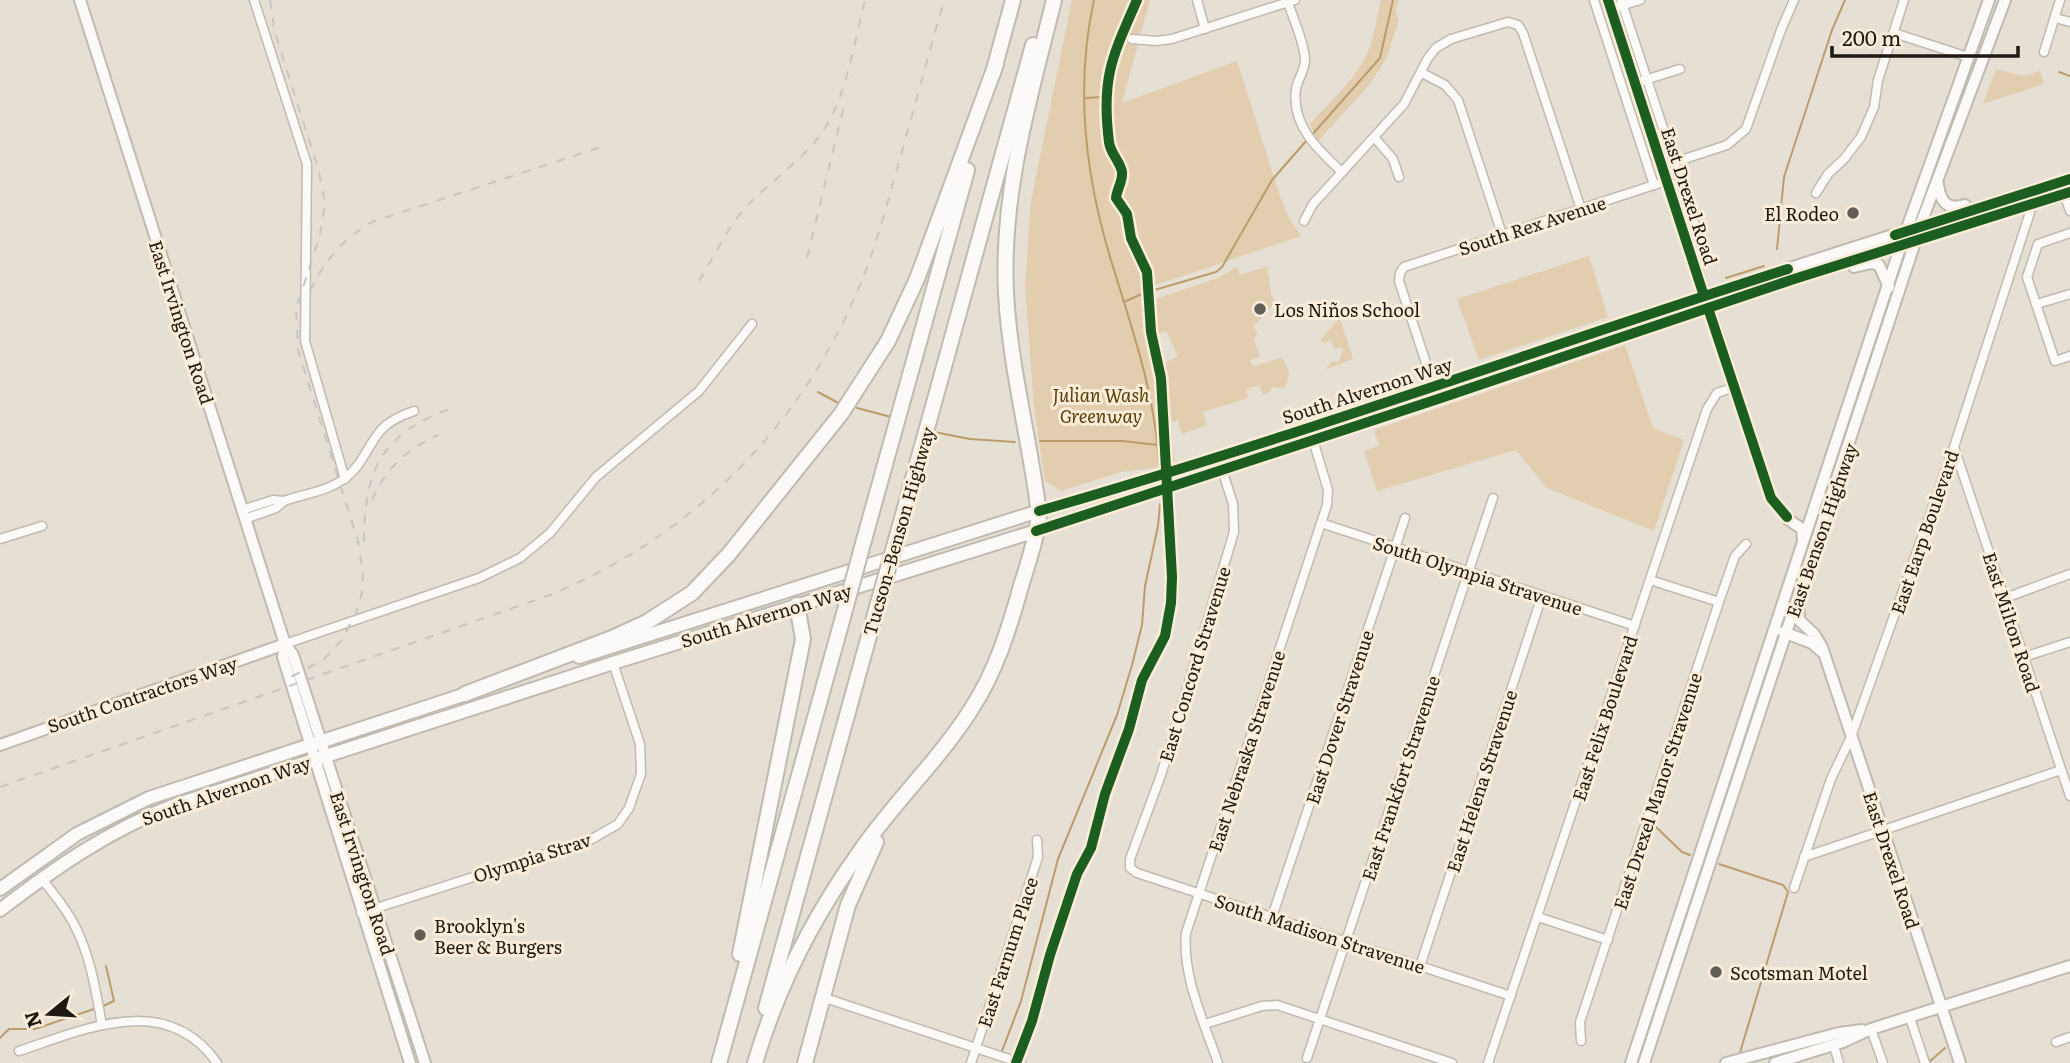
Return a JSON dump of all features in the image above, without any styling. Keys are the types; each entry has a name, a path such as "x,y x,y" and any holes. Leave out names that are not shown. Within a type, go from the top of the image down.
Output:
{"highway":[{"name":"Tucson–Benson Highway","path":"719,1063 1013,0"},
{"name":"Tucson–Benson Highway","path":"753,1063 1045,0"},
{"path":"753,1063 783,989 826,904 878,826 959,728 984,688 1010,625 1039,511 1010,341 1006,241 1015,159 1054,0"},
{"path":"465,694 642,625 692,593 729,554 841,414 888,341 918,279 996,64"},
{"path":"729,1028 729,1006 803,639 797,605"},
{"path":"805,1063 855,884 876,841 904,795"}],"main road":[{"name":"East Irvington Road","path":"80,0 285,644 293,656 362,913 410,1063"},
{"name":"East Benson Highway","path":"1630,1063 1901,245 1989,0"},
{"name":"East Benson Highway","path":"1644,1063 1920,226 2006,0"},
{"name":"East Drexel Road","path":"1610,5 1771,498 1788,520 1802,528 1803,543"},
{"path":"1938,179 1940,197 1951,208 2006,193 2032,190"},
{"name":"South Alvernon Way","path":"0,889 77,835 129,807 171,790 1039,511 1218,457 2032,190 2066,187"},
{"name":"South Alvernon Way","path":"0,910 41,878 94,843 154,813 613,663 1036,531 2033,203 2066,187"},
{"path":"1770,288 1871,263 1879,265 1889,287"},
{"path":"1851,398 1857,392 1862,396 1861,407"},
{"path":"1787,517 1813,514"},
{"name":"East Drexel Road","path":"1797,599 1799,620 1818,639 1825,656 1960,1063"},
{"path":"1776,626 1786,635 1812,643 1825,656"},
{"name":"East Irvington Road","path":"285,644 283,657 286,668 316,743"},
{"name":"South Contractors Way","path":"0,745 285,644"},
{"path":"253,656 271,657 286,668"},
{"name":"East Irvington Road","path":"320,757 375,908 425,1063"},
{"path":"1775,1063 1794,1060 1871,1029 2070,966"},
{"path":"1726,1063 1839,1033 1871,1029"},
{"path":"1650,1063 1654,1035"}],"street":[{"path":"254,0 307,164 305,341 345,479"},
{"path":"1197,0 1205,29"},
{"name":"East Drexel Road","path":"1594,0 1654,186"},
{"path":"1610,5 1640,0"},
{"path":"1662,167 1727,145 1746,129 1794,0"},
{"path":"1816,193 1828,174 1861,137 1874,107 1878,80 1904,0"},
{"path":"2044,52 2060,0"},
{"path":"1132,39 1160,41 1290,1 1305,55 1296,90 1296,103 1311,142 1342,172"},
{"name":"East Drexel Road","path":"1622,3 1701,244"},
{"path":"2054,18 2070,22"},
{"path":"1304,220 1313,204 1404,104 1430,55 1443,43 1507,22 1516,24 1523,33 1581,209"},
{"path":"1894,33 1968,57"},
{"path":"1635,83 1680,69"},
{"path":"1422,73 1445,85 1458,100 1502,234"},
{"path":"1374,137 1391,156 1399,177"},
{"name":"South Rex Avenue","path":"1434,387 1400,282 1400,272 1408,264 1667,181"},
{"path":"2066,187 2070,211"},
{"name":"East Earp Boulevard","path":"1794,888 1831,779 1852,737 1954,447 2033,203"},
{"path":"2070,233 2038,244 2027,278 2055,361 2070,356"},
{"path":"2037,304 2070,294"},
{"path":"285,644 479,578 520,558 550,533 596,477 699,391 752,324"},
{"name":"East Felix Boulevard","path":"1488,1063 1709,402 1717,393 1735,387"},
{"path":"243,514 276,508 284,501 345,479 383,428 414,411"},
{"name":"East Nebraska Stravenue","path":"1217,1063 1188,971 1185,948 1188,924 1327,505 1328,490 1313,440"},
{"name":"East Milton Road","path":"1954,447 2061,770 2068,782 2070,796"},
{"name":"East Concord Stravenue","path":"1130,868 1130,859 1161,775 1234,532 1234,511 1218,457"},
{"name":"East Frankfort Stravenue","path":"1307,1058 1493,498"},
{"name":"East Dover Stravenue","path":"1272,917 1405,518"},
{"name":"South Olympia Stravenue","path":"1321,523 1635,626"},
{"path":"0,540 41,526"},
{"name":"East Drexel Manor Stravenue","path":"1581,1041 1580,1022 1719,602 1735,556 1746,544"},
{"path":"2005,598 2070,575"},
{"path":"1650,580 1719,602"},
{"name":"East Helena Stravenue","path":"1420,966 1542,596"},
{"path":"2024,657 2070,642"},
{"name":"Olympia Strav","path":"362,913 592,839 618,824 629,808 640,774 640,744 613,663"},
{"path":"1804,857 2061,770"},
{"name":"East Farnum Place","path":"971,1063 1038,856 1037,840"},
{"name":"South Madison Stravenue","path":"1130,868 1134,872 1511,996"},
{"path":"41,878 79,935 88,958 102,1025"},
{"path":"1538,917 1608,940"},
{"path":"822,997 1021,1063"},
{"path":"1205,1024 1262,1006 1278,1005 1452,1063"},
{"path":"1910,1018 1925,1062"},
{"path":"19,1051 102,1025 131,1020 157,1022 187,1034 218,1063"},
{"path":"1871,1029 1883,1063"},
{"path":"2056,1042 2070,1037"},
{"path":"1833,1046 1839,1063"}],"green space":[{"name":"Julian Wash Greenway","path":"1072,0 1150,0 1122,103 1237,61 1281,199 1301,236 1150,287 1154,335 1165,376 1175,465 1121,472 1061,491 1045,481 1034,408 1025,285 1031,201"},
{"path":"1381,0 1399,0 1395,11 1399,20 1386,59 1370,84 1318,141 1310,124 1343,89 1364,60 1373,37"},
{"path":"1996,69 2024,76 2040,71 2044,84 1983,104"},
{"path":"1589,256 1608,317 1479,360 1457,299"},
{"path":"1269,266 1267,271 1276,302 1253,327 1258,333 1254,339 1260,357 1250,360 1253,367 1282,357 1289,372 1286,386 1272,387 1270,392 1263,395 1259,385 1246,389 1248,398 1203,412 1207,425 1182,434 1178,422 1181,420 1172,422 1163,364 1178,356 1166,331 1156,335 1153,300 1218,278 1237,267 1240,275"},
{"path":"1340,318 1353,359 1326,369 1332,361 1339,362 1343,350 1341,347 1334,349 1331,340 1323,343 1321,339"},
{"path":"1625,345 1653,428 1684,440 1654,531 1547,488 1516,450 1377,491 1364,451 1379,446 1374,430"}],"waterway":[{"path":"1094,0 1088,32 1084,97 1089,162 1101,226 1147,385 1159,464"},
{"path":"1311,136 1380,58 1393,0"},
{"path":"1777,249 1784,177 1832,30 1845,0"},
{"path":"2059,72 2070,76"},
{"path":"1086,98 1102,97"},
{"path":"1126,301 1216,272 1222,267 1272,180 1307,140"},
{"path":"1726,278 1764,266"},
{"path":"818,392 840,404"},
{"path":"857,408 891,417"},
{"path":"934,432 970,439 1015,442"},
{"path":"1040,441 1122,441 1158,445"},
{"path":"1002,1051 1021,1001 1058,859 1117,715 1132,665 1142,625 1145,586 1160,504"},
{"path":"1655,826 1682,852 1690,855"},
{"path":"1719,864 1783,885 1788,892 1739,1056"},
{"path":"103,1006 114,1001 106,966"},
{"path":"0,1038 9,1029 35,1029 94,1009"},
{"path":"1928,1063 1945,1048"}],"railway":[{"path":"270,0 275,33 318,168 325,203 320,235 296,309 298,350 358,541 363,574 362,593 356,613 341,641 323,660 291,677"},
{"path":"699,281 741,213 808,149 825,128 845,82 865,0"},
{"path":"0,787 550,595 602,571 650,542 695,509 736,471 774,430 807,385 836,336 860,285 877,238 944,0"},
{"path":"807,258 845,102"},
{"path":"310,291 335,252 372,222 604,146"},
{"path":"364,542 368,495 381,459 407,430 450,409"},
{"path":"372,500 383,479 398,461 438,435"}],"cycle path":[{"path":"1016,1063 1032,1021 1050,955 1077,874 1091,848 1105,794 1129,729 1142,680 1165,636 1171,603 1172,577 1161,378 1151,332 1147,272 1131,238 1127,214 1116,198 1122,172 1110,146 1107,120 1106,101 1111,68 1137,0"},
{"path":"1608,0 1704,296"},
{"path":"1895,235 2070,179"},
{"path":"1036,531 1791,280 2070,192"},
{"path":"1039,511 1321,424 1788,269"},
{"path":"1708,308 1771,498 1787,517"}],"place":[{"name":"El Rodeo","path":"1853,213"},
{"name":"Los Niños School","path":"1260,309"},
{"name":"Brooklyn's Beer & Burgers","path":"420,935"},
{"name":"Scotsman Motel","path":"1716,972"}]}
